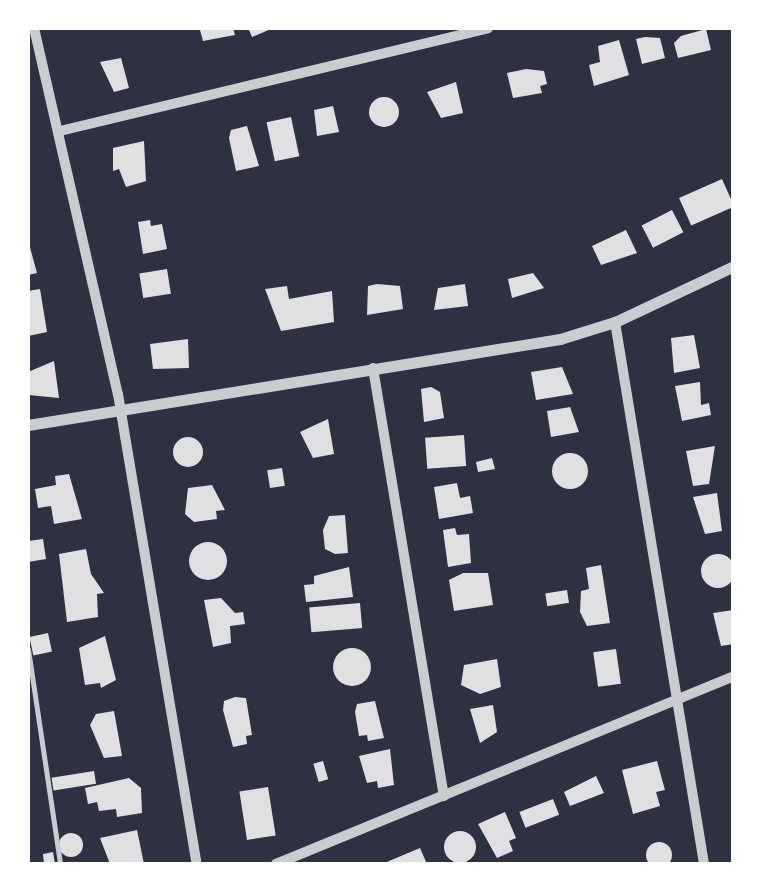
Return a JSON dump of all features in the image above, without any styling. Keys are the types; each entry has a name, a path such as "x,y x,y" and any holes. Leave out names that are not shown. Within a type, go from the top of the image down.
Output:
{"street":[{"path":"34,28 119,409 197,864"},
{"path":"60,131 488,28"},
{"path":"28,425 560,338 615,322 734,266"},
{"path":"615,322 680,698 704,864"},
{"path":"373,368 444,796"},
{"path":"276,864 734,676"}],"lane":[{"path":"28,648 60,864"}],"building":[{"path":"233,28 235,35 203,41 200,30"},
{"path":"248,28 271,28 271,29 252,37"},
{"path":"706,29 711,50 678,58 674,43 681,36"},
{"path":"660,38 665,58 642,64 636,39"},
{"path":"619,40 629,75 594,86 589,65 600,62 598,46"},
{"path":"121,58 129,88 114,92 100,62"},
{"path":"544,71 547,84 540,86 542,93 513,98 507,73"},
{"path":"456,82 463,113 441,118 427,92"},
{"path":"384,97 398,106 399,112 390,126 384,127 370,118 369,112 378,98"},
{"path":"333,106 339,132 317,136 314,110"},
{"path":"291,117 299,156 275,161 267,122"},
{"path":"247,126 259,166 236,171 229,138 231,130"},
{"path":"144,141 146,181 126,187 119,169 113,171 113,148"},
{"path":"722,179 734,206 691,226 679,198"},
{"path":"672,210 683,232 653,248 642,225"},
{"path":"150,220 151,226 162,224 167,249 143,254 138,222"},
{"path":"626,230 637,253 601,265 592,246"},
{"path":"28,240 37,273 28,275"},
{"path":"167,269 171,294 143,298 139,273"},
{"path":"533,273 544,288 512,298 508,279"},
{"path":"465,284 468,306 434,310 438,288"},
{"path":"287,286 289,299 332,291 334,322 281,331 265,289"},
{"path":"368,286 400,286 403,309 367,315"},
{"path":"40,289 47,332 28,336 28,291"},
{"path":"694,335 700,368 674,373 671,338"},
{"path":"188,339 189,368 153,369 150,344"},
{"path":"54,361 59,398 29,395 28,372"},
{"path":"562,367 573,394 536,400 531,372"},
{"path":"700,382 701,405 709,403 711,415 682,421 675,386"},
{"path":"431,387 440,392 444,418 424,422 421,389"},
{"path":"570,407 579,432 551,437 547,411"},
{"path":"328,419 334,454 313,458 300,432"},
{"path":"464,435 466,466 427,469 425,438"},
{"path":"188,437 199,441 203,452 199,463 188,467 177,463 173,452 177,441"},
{"path":"715,446 709,484 693,486 686,451"},
{"path":"570,453 583,458 588,471 583,484 570,489 557,484 552,471 557,458"},
{"path":"492,458 495,469 478,472 476,462"},
{"path":"282,468 285,486 270,488 267,470"},
{"path":"69,474 82,519 54,524 51,506 38,508 35,489 56,485 55,476"},
{"path":"457,483 460,498 470,496 473,513 439,519 434,487"},
{"path":"212,485 225,510 216,511 217,519 194,522 185,514 188,488"},
{"path":"717,493 722,531 705,534 693,497"},
{"path":"345,515 348,553 335,554 325,549 323,530 329,516"},
{"path":"455,528 457,535 469,534 471,563 448,567 443,530"},
{"path":"43,539 46,559 28,562 28,541"},
{"path":"208,542 221,548 227,561 221,574 208,580 195,574 189,561 195,548"},
{"path":"86,549 91,574 104,593 97,594 98,617 67,622 59,554"},
{"path":"718,554 730,559 735,571 730,583 718,588 706,583 701,571 706,559"},
{"path":"601,565 610,623 587,626 580,612 581,591 589,589 586,568"},
{"path":"349,567 353,597 306,602 304,585 314,584 314,576"},
{"path":"463,573 488,573 493,605 454,611 449,580"},
{"path":"567,590 569,603 547,606 545,593"},
{"path":"221,598 235,613 243,612 245,624 230,626 231,643 213,647 204,600"},
{"path":"360,603 362,628 311,632 309,607"},
{"path":"733,610 734,644 721,646 713,613"},
{"path":"48,633 52,652 33,656 29,637"},
{"path":"105,636 116,680 101,688 100,683 85,685 79,648"},
{"path":"352,648 365,654 371,667 365,680 352,686 339,680 333,667 339,654"},
{"path":"616,649 621,684 598,687 593,652"},
{"path":"497,659 501,687 480,694 461,685 464,665"},
{"path":"246,698 252,735 246,736 247,744 233,747 223,710 224,701"},
{"path":"375,701 384,738 368,741 367,735 359,736 355,712 357,704"},
{"path":"493,705 497,732 480,743 470,709"},
{"path":"114,711 122,756 104,758 90,725 96,714"},
{"path":"390,749 394,785 378,788 377,781 367,783 359,756"},
{"path":"323,761 328,779 319,782 313,764"},
{"path":"657,761 665,790 656,792 660,806 633,814 622,770"},
{"path":"94,771 96,784 54,791 52,778"},
{"path":"596,776 604,793 570,806 564,792"},
{"path":"129,778 141,788 142,813 117,817 116,809 99,811 97,802 88,804 85,788"},
{"path":"268,787 276,835 247,840 239,792"},
{"path":"553,799 559,815 525,828 519,812"},
{"path":"505,812 516,838 509,841 513,851 497,858 478,824"},
{"path":"137,830 144,864 110,864 100,838"},
{"path":"460,831 471,836 476,847 471,858 460,863 449,858 444,847 449,836"},
{"path":"71,833 83,845 71,857 59,845"},
{"path":"659,842 668,846 672,855 668,864 659,868 650,864 646,855 650,846"},
{"path":"420,848 427,864 382,864"},
{"path":"53,852 55,864 44,864 43,854"}]}
